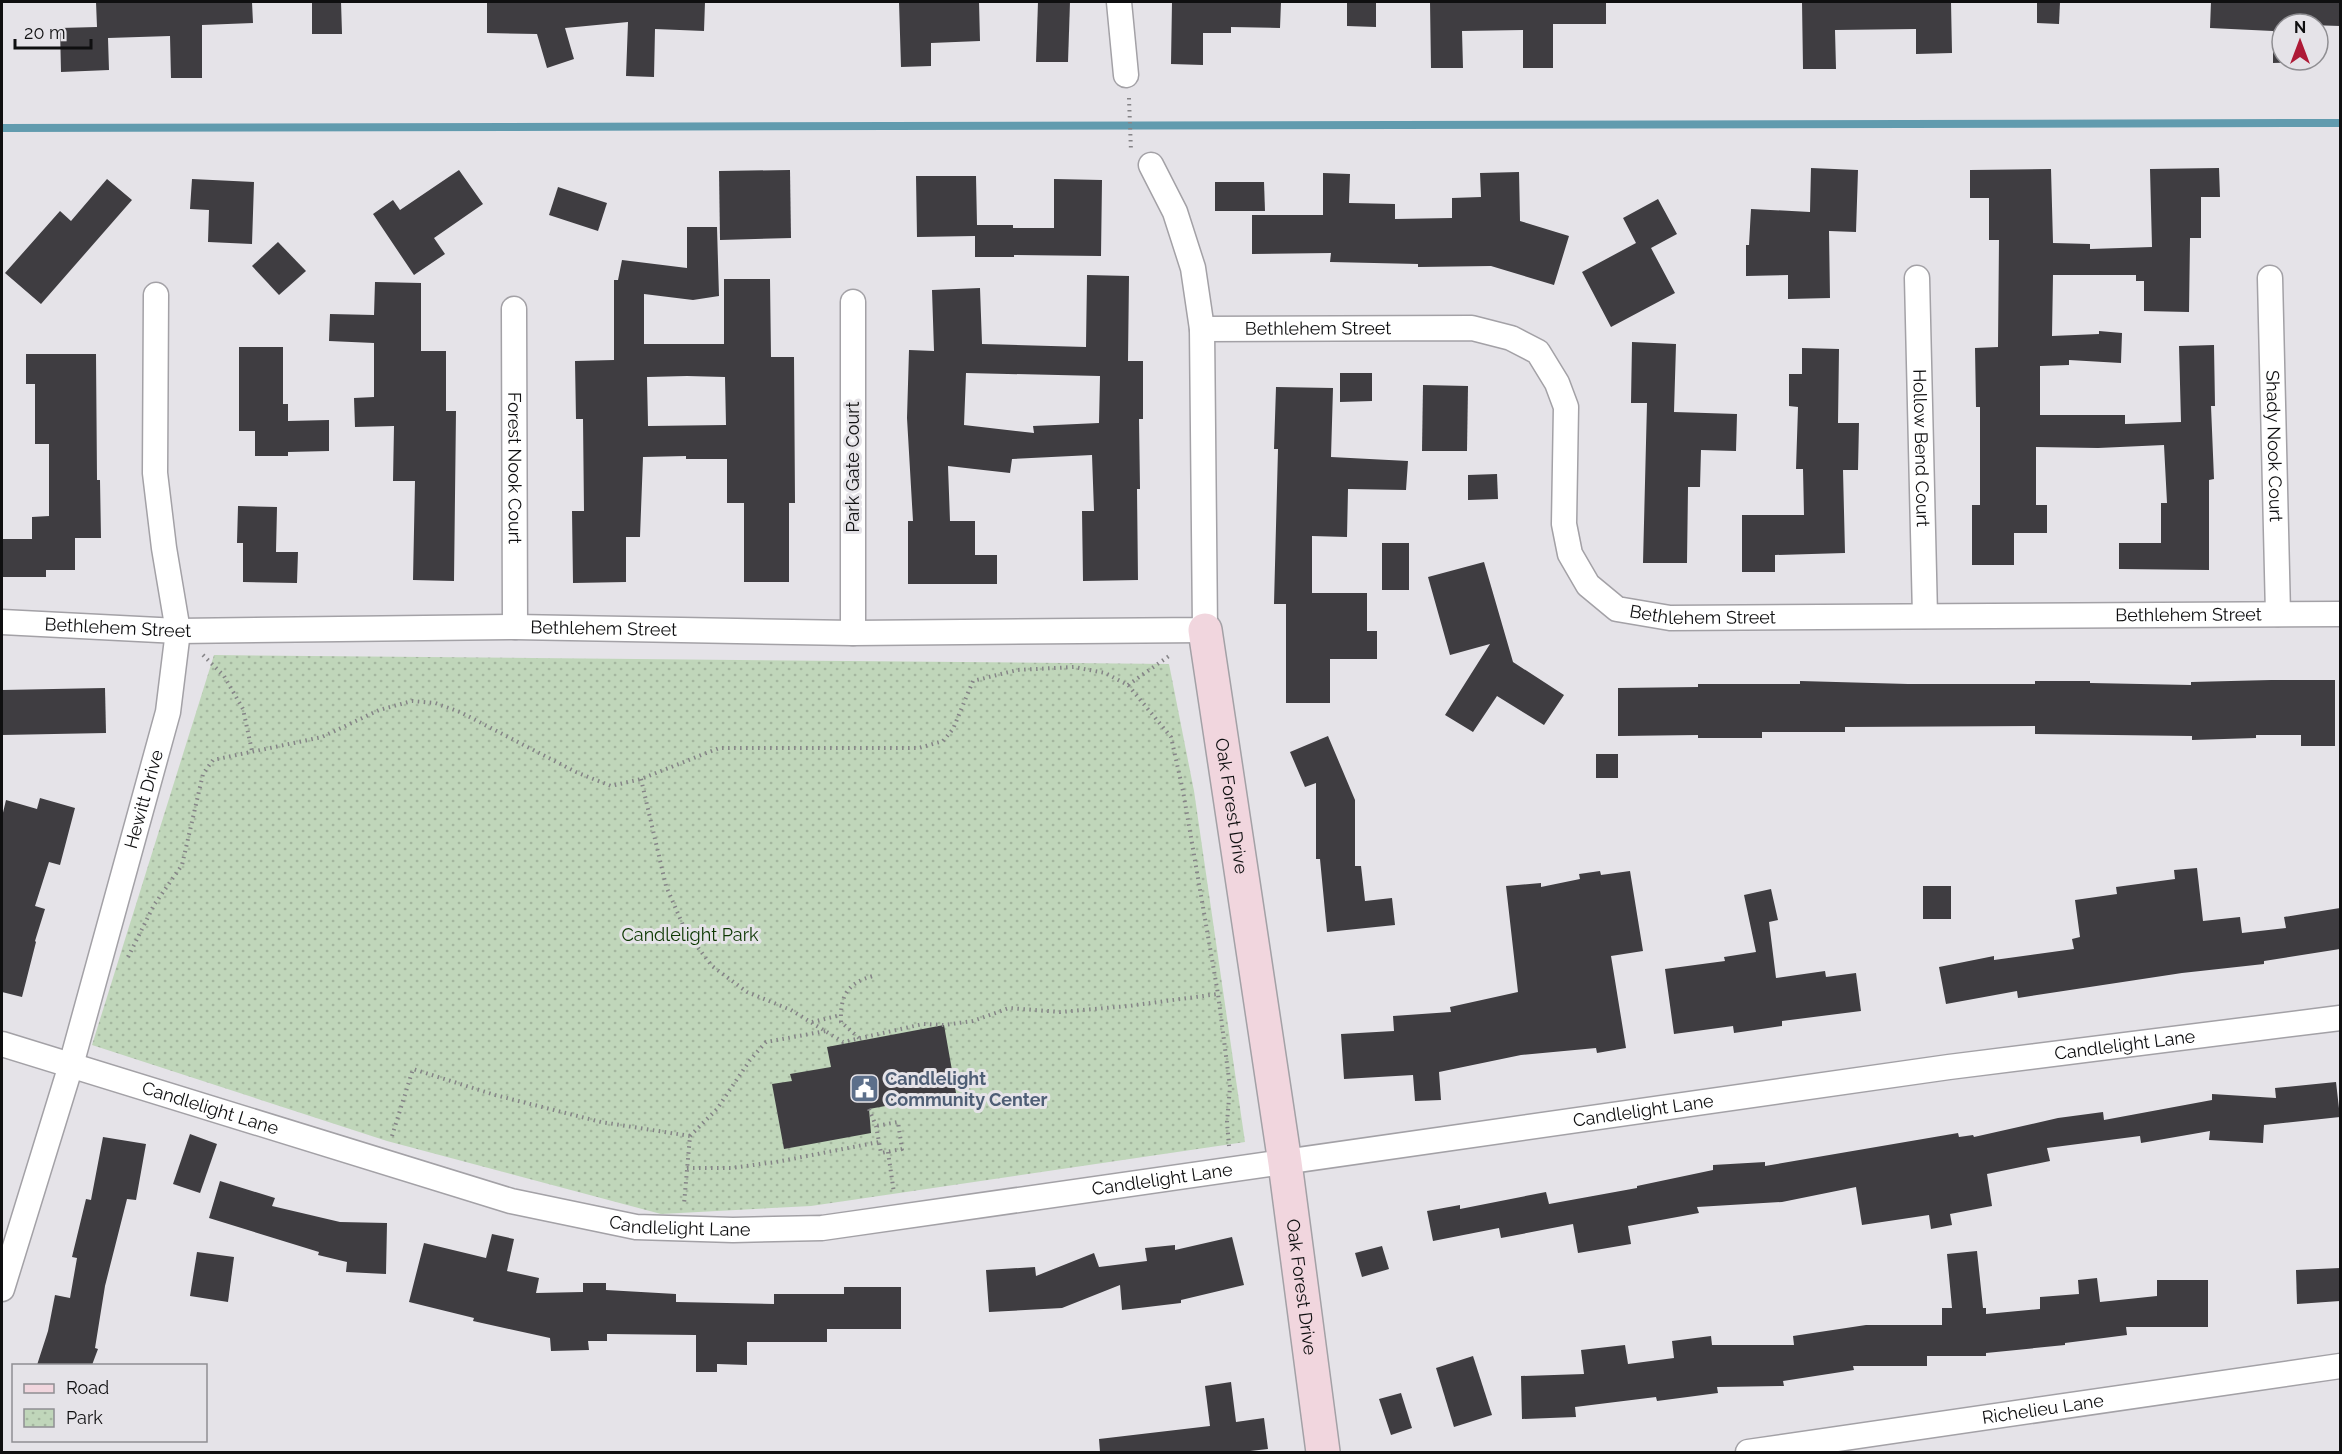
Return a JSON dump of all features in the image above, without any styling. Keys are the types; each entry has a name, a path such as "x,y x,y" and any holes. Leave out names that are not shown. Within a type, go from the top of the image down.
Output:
{"street":[{"path":"1119,2 1127,82"},
{"name":"Oak Forest Drive","path":"1141,161 1175,212 1193,268 1202,329 1205,630 1285,1163 1323,1452"},
{"name":"Hollow Bend Court","path":"1917,278 1925,616"},
{"name":"Shady Nook Court","path":"2270,278 2278,614"},
{"name":"Hewitt Drive","path":"2,1289 71,1065 168,712 178,631 164,548 155,473 156,295"},
{"name":"Park Gate Court","path":"853,302 853,633"},
{"name":"Forest Nook Court","path":"514,309 515,627"},
{"name":"Bethlehem Street","path":"1202,329 1472,328 1511,338 1538,352 1557,383 1566,407 1564,524 1570,554 1588,585 1617,609 1670,618 2340,614"},
{"name":"Bethlehem Street","path":"2,622 178,631 515,627 853,633 1205,630"},
{"name":"Candlelight Lane","path":"2,1044 512,1201 636,1227 733,1230 822,1228 1949,1067 2340,1018"},
{"name":"Richelieu Lane","path":"1748,1452 2340,1366"}],"path":[{"path":"1127,82 1141,161"},
{"path":"178,631 224,676 243,709 252,751"},
{"path":"128,958 154,905 182,865 203,774 213,760 322,737 379,710 412,701 435,703 460,711 576,772 611,786 641,779 719,748 919,748 943,741 953,729 973,681 1017,670 1074,667 1105,673 1128,685 1171,737 1218,994 1230,1087 1227,1138 1234,1170"},
{"path":"641,779 666,886 686,932 712,966 747,992 791,1010 843,1042 923,1024 944,1025 973,1021 1009,1008 1060,1012 1218,994"},
{"path":"859,1038 841,1023 840,1007 849,988 859,980 873,976"},
{"path":"811,1022 841,1015"},
{"path":"683,1228 690,1136 717,1109 750,1060 766,1042 826,1030"},
{"path":"392,1136 413,1069 495,1095 601,1122 690,1136"},
{"path":"869,1109 876,1126 881,1153 902,1149 898,1122 876,1126"},
{"path":"687,1168 742,1167 879,1142"},
{"path":"888,1152 897,1218"}],"green space":[{"name":"Candlelight Park","path":"214,655 1169,664 1194,791 1245,1142 811,1206 661,1214 387,1141 92,1045"}],"building":[{"path":"96,2 252,2 253,23 202,25 202,78 171,78 170,36 108,38 109,70 61,72 60,28 97,27"},
{"path":"312,2 341,2 342,34 312,34"},
{"path":"487,2 705,2 704,31 655,29 654,77 626,76 628,22 565,28 574,59 547,68 537,34 487,33"},
{"path":"899,2 979,2 980,41 931,43 931,66 901,67"},
{"path":"1038,2 1070,2 1068,62 1036,62"},
{"path":"1172,2 1281,2 1280,28 1231,27 1231,33 1203,33 1203,65 1171,64"},
{"path":"1347,2 1376,2 1376,27 1347,26"},
{"path":"1430,2 1606,2 1606,24 1553,24 1553,68 1523,68 1523,30 1462,31 1463,68 1431,68"},
{"path":"1802,2 1951,2 1952,53 1916,54 1916,29 1835,30 1836,69 1803,69"},
{"path":"2037,2 2060,2 2059,24 2037,23"},
{"path":"2211,2 2340,2 2340,26 2330,26 2330,12 2270,12 2270,31 2210,28"},
{"path":"1811,168 1858,170 1856,232 1829,231 1830,298 1788,299 1788,275 1746,276 1746,245 1749,245 1751,209 1810,212"},
{"path":"2219,168 2220,197 2201,197 2201,238 2190,238 2189,312 2144,311 2144,281 2136,281 2136,275 2053,275 2052,336 2099,334 2099,331 2122,333 2121,363 2069,360 2069,365 2040,366 2040,415 2125,415 2125,424 2181,422 2179,346 2214,345 2215,406 2211,406 2214,479 2209,480 2209,570 2119,569 2119,543 2161,543 2161,503 2167,503 2164,445 2098,448 2036,447 2036,505 2047,505 2047,533 2014,533 2014,565 1972,565 1972,505 1980,505 1980,407 1976,407 1975,348 1998,347 1999,240 1989,240 1989,198 1970,198 1970,170 2051,169 2053,243 2090,244 2090,249 2152,247 2150,169"},
{"path":"459,170 483,204 434,238 445,254 414,275 373,214 393,200 400,210"},
{"path":"790,170 791,238 720,240 719,171"},
{"path":"1519,172 1520,221 1569,236 1554,285 1491,266 1418,267 1418,264 1330,262 1331,253 1252,254 1252,215 1323,215 1323,173 1350,174 1349,203 1395,204 1395,219 1452,218 1452,198 1481,197 1480,173"},
{"path":"916,176 976,176 977,225 1013,225 1013,228 1054,228 1054,179 1102,180 1101,256 975,257 975,236 917,237"},
{"path":"107,179 132,200 41,304 5,273 60,211 71,221"},
{"path":"192,179 254,182 252,244 208,242 209,210 190,209"},
{"path":"1215,182 1264,182 1265,211 1215,211"},
{"path":"558,187 607,203 598,231 549,215"},
{"path":"1658,199 1677,234 1651,248 1675,293 1611,327 1582,272 1636,243 1623,218"},
{"path":"687,227 717,227 719,296 693,300 644,294 644,344 724,344 724,279 770,279 771,357 794,357 795,503 789,503 789,582 744,582 744,503 727,503 727,459 686,459 686,456 643,457 640,537 626,537 626,582 573,583 572,511 584,511 583,419 576,419 575,361 614,360 614,280 618,280 622,260 687,268","holes":["647,377 725,377 726,425 648,426"]},
{"path":"278,242 306,271 279,295 252,266"},
{"path":"1087,275 1129,276 1128,361 1143,361 1143,419 1139,419 1140,489 1137,489 1138,580 1083,581 1082,511 1094,511 1092,455 1012,459 1010,473 948,466 950,521 975,521 975,555 997,555 997,584 908,584 908,521 913,521 907,418 909,350 934,351 932,290 980,288 982,344 1086,347","holes":["966,373 1100,376 1099,423 1033,426 1034,433 964,425"]},
{"path":"375,282 421,283 421,351 446,351 446,411 456,411 454,581 413,580 415,481 393,481 394,426 355,427 354,398 374,397 374,343 329,341 330,314 374,315"},
{"path":"1632,342 1676,344 1674,412 1737,414 1736,451 1701,450 1700,487 1688,487 1687,563 1643,563 1647,403 1631,403"},
{"path":"239,347 283,347 283,404 288,404 288,421 329,420 329,451 288,452 288,456 255,456 255,431 239,431"},
{"path":"1802,348 1839,349 1838,423 1859,423 1858,470 1843,470 1845,553 1775,555 1775,572 1742,572 1742,515 1804,515 1803,469 1796,469 1798,407 1789,406 1789,374 1802,374"},
{"path":"26,354 96,354 97,480 100,480 101,538 75,538 75,570 46,570 46,577 2,577 2,539 32,539 32,517 49,516 49,444 35,444 35,384 26,384"},
{"path":"1340,373 1372,373 1372,401 1340,402"},
{"path":"1423,385 1468,386 1467,451 1422,451"},
{"path":"1276,387 1333,388 1331,457 1408,461 1406,490 1348,489 1347,537 1312,536 1312,593 1367,593 1367,631 1377,631 1377,659 1330,659 1330,703 1286,703 1286,604 1274,604 1278,449 1274,449"},
{"path":"1497,474 1498,499 1468,500 1468,475"},
{"path":"238,506 277,507 276,552 298,552 297,583 243,582 243,543 237,543"},
{"path":"1382,543 1409,543 1409,590 1382,590"},
{"path":"1484,562 1513,662 1564,695 1544,725 1497,696 1473,732 1445,715 1490,644 1450,655 1428,577"},
{"path":"2335,680 2335,746 2301,746 2301,735 2256,735 2256,738 2192,740 2192,736 2035,734 2035,726 1845,727 1845,732 1762,732 1762,738 1698,738 1698,735 1618,736 1618,688 1698,687 1698,684 1800,684 1800,681 2035,684 2035,681 2090,681 2090,683 2191,685 2191,682"},
{"path":"105,688 106,733 2,735 2,690"},
{"path":"1328,736 1355,800 1355,866 1361,866 1365,901 1392,898 1395,925 1327,932 1320,859 1316,859 1316,783 1305,787 1290,752"},
{"path":"1596,754 1618,754 1618,778 1596,778"},
{"path":"40,798 75,808 60,865 49,862 35,906 45,909 22,997 2,992 2,817 6,800 37,809"},
{"path":"2197,868 2203,921 2240,917 2242,933 2286,928 2284,917 2340,908 2340,949 2264,961 2264,964 2182,973 2018,998 2017,991 1946,1004 1939,967 1994,956 1994,960 2074,949 2072,939 2080,937 2075,900 2117,894 2116,887 2175,879 2174,870"},
{"path":"1600,871 1601,875 1630,871 1643,951 1611,956 1626,1048 1597,1053 1596,1048 1521,1055 1439,1072 1441,1100 1415,1101 1413,1075 1344,1079 1341,1034 1394,1031 1393,1016 1451,1012 1450,1007 1518,992 1506,886 1541,883 1541,887 1580,879 1579,874"},
{"path":"1923,886 1951,886 1951,919 1923,919"},
{"path":"1771,889 1778,920 1769,922 1776,978 1825,971 1826,977 1856,973 1861,1011 1782,1021 1782,1026 1734,1033 1733,1026 1674,1034 1665,969 1725,961 1724,957 1756,952 1744,895"},
{"name":"Candlelight Community Center","path":"944,1025 956,1093 869,1109 871,1133 784,1149 772,1084 792,1081 790,1074 831,1067 827,1047"},
{"path":"2336,1082 2340,1117 2264,1125 2263,1143 2209,1140 2210,1131 2141,1143 2140,1136 2047,1148 2050,1161 1987,1174 1992,1206 1950,1214 1952,1225 1931,1229 1929,1215 1862,1225 1856,1187 1782,1202 1697,1207 1699,1213 1628,1226 1631,1244 1578,1253 1573,1224 1501,1238 1499,1228 1433,1241 1427,1211 1460,1205 1460,1209 1546,1192 1549,1204 1637,1188 1637,1186 1713,1170 1713,1165 1765,1162 1765,1166 1958,1133 1959,1137 1973,1135 1974,1137 2058,1118 2103,1112 2104,1120 2212,1100 2212,1094 2276,1098 2275,1088"},
{"path":"190,1134 217,1144 200,1193 173,1184"},
{"path":"103,1137 146,1144 136,1200 127,1199 105,1286 95,1348 98,1349 92,1364 37,1364 48,1331 55,1295 70,1298 77,1258 72,1257 86,1199 91,1200"},
{"path":"220,1181 275,1198 272,1206 340,1222 387,1223 386,1274 346,1272 347,1262 318,1255 319,1252 209,1218"},
{"path":"492,1234 514,1239 507,1271 539,1278 536,1293 583,1292 583,1283 606,1283 606,1290 676,1294 676,1302 774,1304 774,1294 844,1294 844,1287 901,1287 901,1329 827,1329 827,1342 747,1342 747,1365 717,1364 717,1372 696,1372 696,1335 607,1334 607,1341 588,1341 589,1350 551,1351 550,1338 473,1321 474,1318 409,1302 424,1243 486,1258"},
{"path":"1232,1237 1244,1285 1181,1300 1181,1303 1122,1310 1120,1285 1062,1308 989,1312 986,1270 1035,1267 1036,1276 1094,1253 1099,1267 1147,1261 1145,1248 1175,1245 1175,1250"},
{"path":"1382,1246 1389,1269 1362,1277 1355,1253"},
{"path":"1977,1251 1983,1308 1986,1308 1986,1314 2040,1309 2040,1297 2079,1294 2078,1280 2097,1278 2100,1302 2157,1296 2157,1280 2208,1280 2208,1327 2126,1327 2127,1335 2065,1343 2065,1345 1986,1353 1986,1356 1927,1356 1927,1366 1853,1366 1854,1370 1783,1381 1784,1386 1717,1387 1718,1393 1657,1401 1656,1397 1575,1407 1576,1417 1522,1419 1521,1376 1584,1374 1581,1350 1625,1345 1628,1364 1674,1358 1672,1341 1711,1336 1712,1345 1794,1345 1793,1336 1866,1325 1942,1325 1942,1308 1952,1308 1947,1254"},
{"path":"197,1252 234,1257 228,1302 190,1296"},
{"path":"2340,1268 2340,1301 2297,1304 2296,1270"},
{"path":"1473,1356 1492,1415 1454,1427 1436,1368"},
{"path":"1231,1382 1236,1422 1264,1418 1268,1449 1241,1452 1100,1452 1099,1439 1210,1426 1205,1386"},
{"path":"1401,1393 1412,1428 1391,1435 1379,1399"}],"waterway":[{"path":"2,128 2340,123"}],"place":[{"name":"Candlelight Community Center","path":"864,1089"}]}
